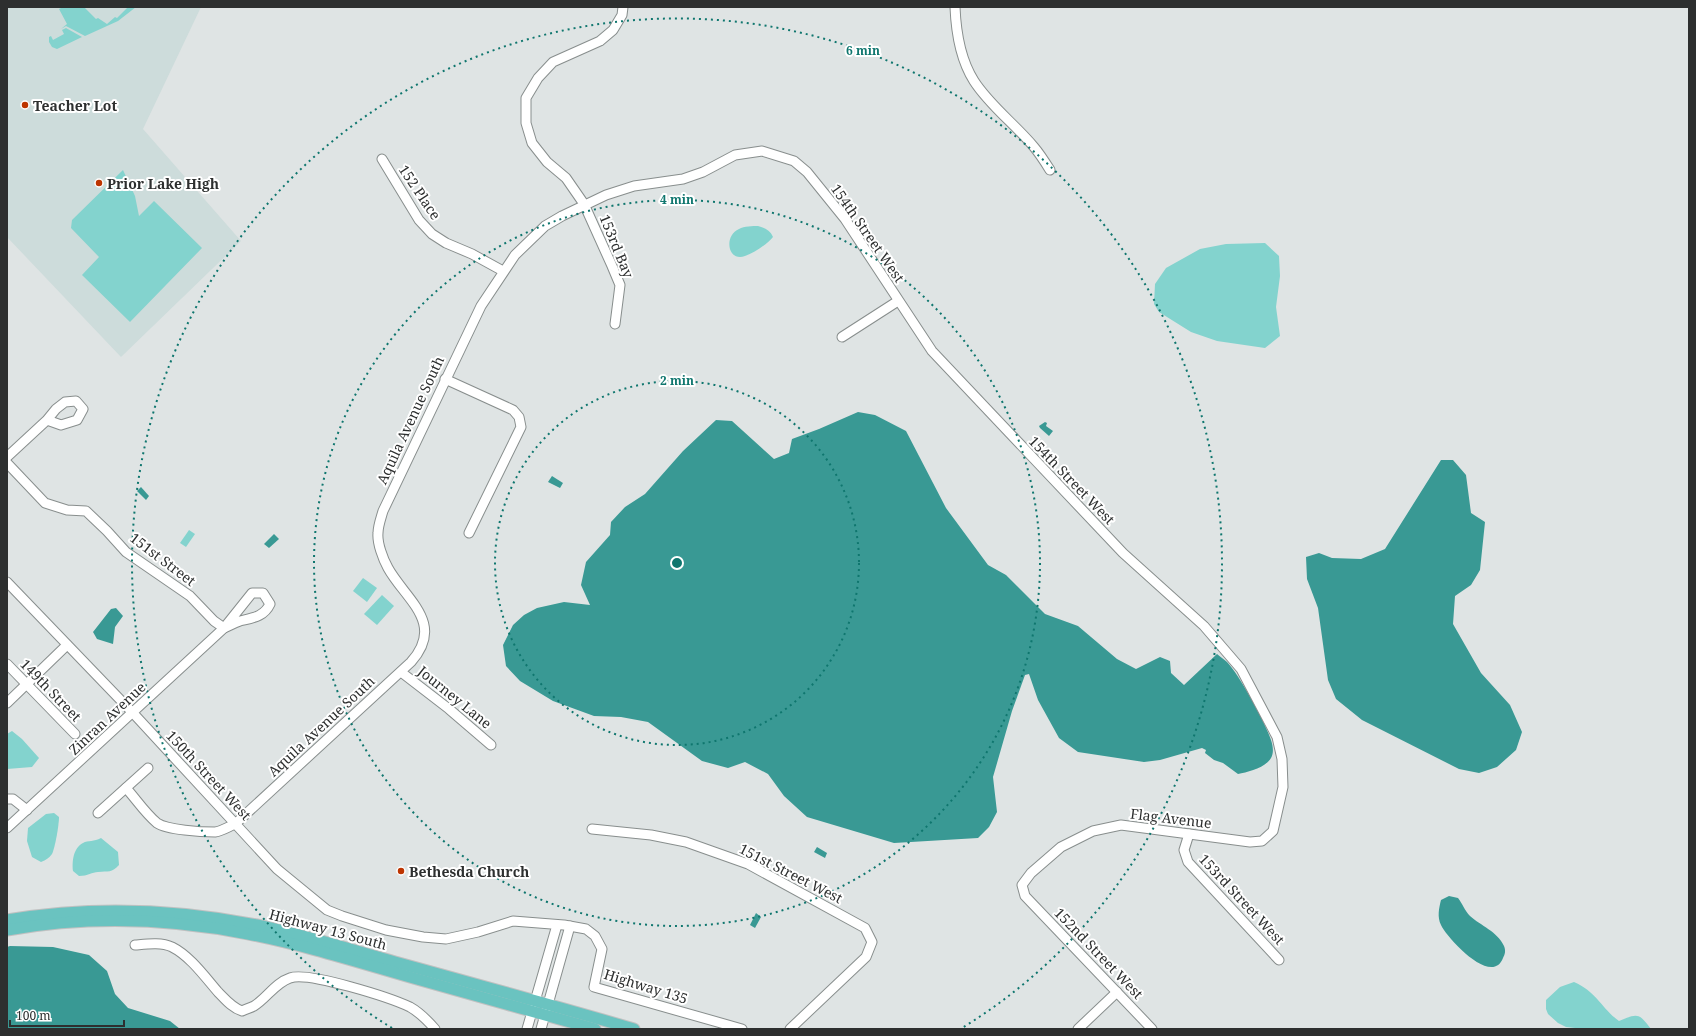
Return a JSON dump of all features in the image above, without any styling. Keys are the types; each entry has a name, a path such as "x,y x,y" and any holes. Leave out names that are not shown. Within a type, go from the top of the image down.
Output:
{"main road":[{"name":"Highway 13 South","path":"7,920 48,913 141,911 226,919 298,935 634,1029"},
{"name":"Highway 13 South","path":"7,930 44,923 132,920 197,926 248,934 345,958 595,1029"}],"street":[{"name":"153rd Bay","path":"615,324 620,285 584,204 566,178 547,162 532,143 526,123 526,98 538,78 553,62 600,41 613,30 622,15 623,7"},
{"path":"954,7 957,35 964,60 973,79 984,96 1033,146 1050,170"},
{"name":"Aquila Avenue South","path":"235,824 419,654 424,637 424,625 419,610 388,569 382,554 378,533 382,511 481,306 503,271 530,239 545,226 584,204 606,195 634,186 683,179 703,172 735,155 762,151 794,161"},
{"name":"152 Place","path":"382,159 419,220 432,234 446,243 472,254 503,271"},
{"name":"154th Street West","path":"794,161 807,172 844,219 932,351 1049,477 1123,553 1204,626 1241,669 1276,737 1282,759 1283,787 1273,831"},
{"path":"842,338 898,301"},
{"path":"445,379 513,410 519,417 521,427 469,533"},
{"path":"7,457 47,420"},
{"name":"151st Street","path":"7,463 45,503 67,510 86,511 126,552 190,596 214,621 224,628"},
{"name":"150th Street West","path":"7,582 133,713 277,869 327,910 386,930 423,937"},
{"name":"Zinran Avenue","path":"7,828 224,628 252,593 262,593 270,604 267,610 254,619 239,621 224,628"},
{"path":"7,703 67,645"},
{"name":"149th Street","path":"7,664 75,734"},
{"name":"Journey Lane","path":"401,672 449,708 491,745"},
{"path":"98,813 148,768"},
{"path":"126,788 157,822 164,827 215,832 235,824"},
{"path":"7,799 14,799 27,810"},
{"name":"Flag Avenue","path":"1025,896 1022,886 1031,873 1061,847 1093,831 1121,825 1250,842 1262,841 1273,831"},
{"name":"151st Street West","path":"592,829 651,835 686,842 748,864 865,928 872,942 866,957 790,1029"},
{"name":"153rd Street West","path":"1189,834 1184,850 1188,862 1279,960"},
{"name":"152nd Street West","path":"1025,896 1152,1029"},
{"name":"Highway 135","path":"423,937 446,939 478,932 513,921 570,926 586,929 595,936 602,949 594,987 742,1029"},
{"path":"527,1029 556,925"},
{"path":"541,1029 570,926"},
{"path":"135,945 158,944 171,947 182,954 226,1000 242,1011 254,1005 280,984 290,978 298,976 314,977 373,994 410,1008 436,1029"},
{"path":"1078,1029 1117,992"}],"shaded area":[{"name":"Prior Lake High","path":"7,7 201,7 143,129 241,241 121,357 7,237"},
{"path":"63,7 84,7 96,19 98,18 107,24 115,17 117,18 128,7 136,7 118,21 85,36 66,26 61,29 67,24 59,9"},
{"path":"66,28 82,37 57,49 52,47 49,42 49,37 51,36 53,40 64,34 62,30"},
{"path":"123,170 135,196 139,216 154,201 202,248 130,322 82,275 99,257 71,228 72,220"},
{"path":"758,226 767,230 773,237 762,247 749,255 740,257 732,253 729,245 731,236 734,232 743,227"},
{"path":"1265,243 1279,256 1280,276 1276,307 1280,336 1265,348 1217,341 1191,332 1159,312 1154,304 1155,284 1166,268 1200,249 1226,244"},
{"path":"858,412 875,415 906,431 946,508 988,565 1006,575 1045,614 1078,626 1117,659 1136,669 1160,657 1170,661 1171,673 1184,685 1217,654 1226,661 1245,688 1258,711 1272,742 1273,754 1271,758 1265,764 1256,769 1238,774 1223,763 1214,760 1205,753 1206,750 1202,748 1160,760 1144,762 1078,752 1059,738 1038,700 1029,674 1025,675 1012,711 993,777 997,812 989,827 978,838 894,843 807,817 784,796 768,774 745,762 728,768 702,761 648,722 621,717 594,716 553,701 520,681 506,666 503,645 513,625 524,615 537,608 564,602 590,605 581,585 586,562 610,535 611,522 625,507 645,494 683,451 716,420 732,421 774,459 789,453 792,439"},
{"path":"1045,422 1047,423 1046,426 1053,431 1049,436 1039,426"},
{"path":"1441,460 1453,460 1466,475 1471,513 1485,522 1480,570 1471,585 1455,596 1453,624 1481,673 1510,705 1522,732 1516,750 1497,767 1479,773 1459,769 1362,720 1336,699 1328,680 1318,608 1307,579 1306,557 1319,553 1332,558 1361,559 1385,549"},
{"path":"552,476 563,483 560,488 548,482"},
{"path":"141,487 149,496 146,500 137,491"},
{"path":"189,530 195,534 186,547 180,543"},
{"path":"274,534 279,539 269,548 264,544"},
{"path":"363,578 377,588 367,602 353,591"},
{"path":"382,595 394,606 377,625 364,614"},
{"path":"116,608 123,616 115,627 113,644 97,639 93,632 111,609"},
{"path":"12,731 22,739 39,758 32,767 7,769 7,734"},
{"path":"54,813 59,817 58,831 54,847 52,854 41,862 32,857 27,841 28,828 46,814"},
{"path":"101,838 118,852 119,865 110,871 96,872 79,876 73,871 73,860 77,848 85,842"},
{"path":"817,847 827,853 825,858 814,852"},
{"path":"1449,896 1458,898 1474,920 1497,936 1501,941 1505,952 1503,958 1497,965 1490,967 1480,964 1460,949 1445,931 1440,922 1439,909 1441,900"},
{"path":"756,913 761,917 755,928 750,925"},
{"path":"7,947 53,947 89,955 107,971 115,994 128,1008 170,1021 180,1029 7,1029"},
{"path":"1574,982 1594,995 1619,1021 1638,1016 1644,1020 1651,1029 1584,1029 1566,1027 1558,1023 1548,1014 1546,1009 1546,1000 1560,987"}],"place":[{"name":"Teacher Lot","path":"25,105"},
{"name":"Prior Lake High","path":"99,183"},
{"name":"Bethesda Church","path":"401,871"}]}
